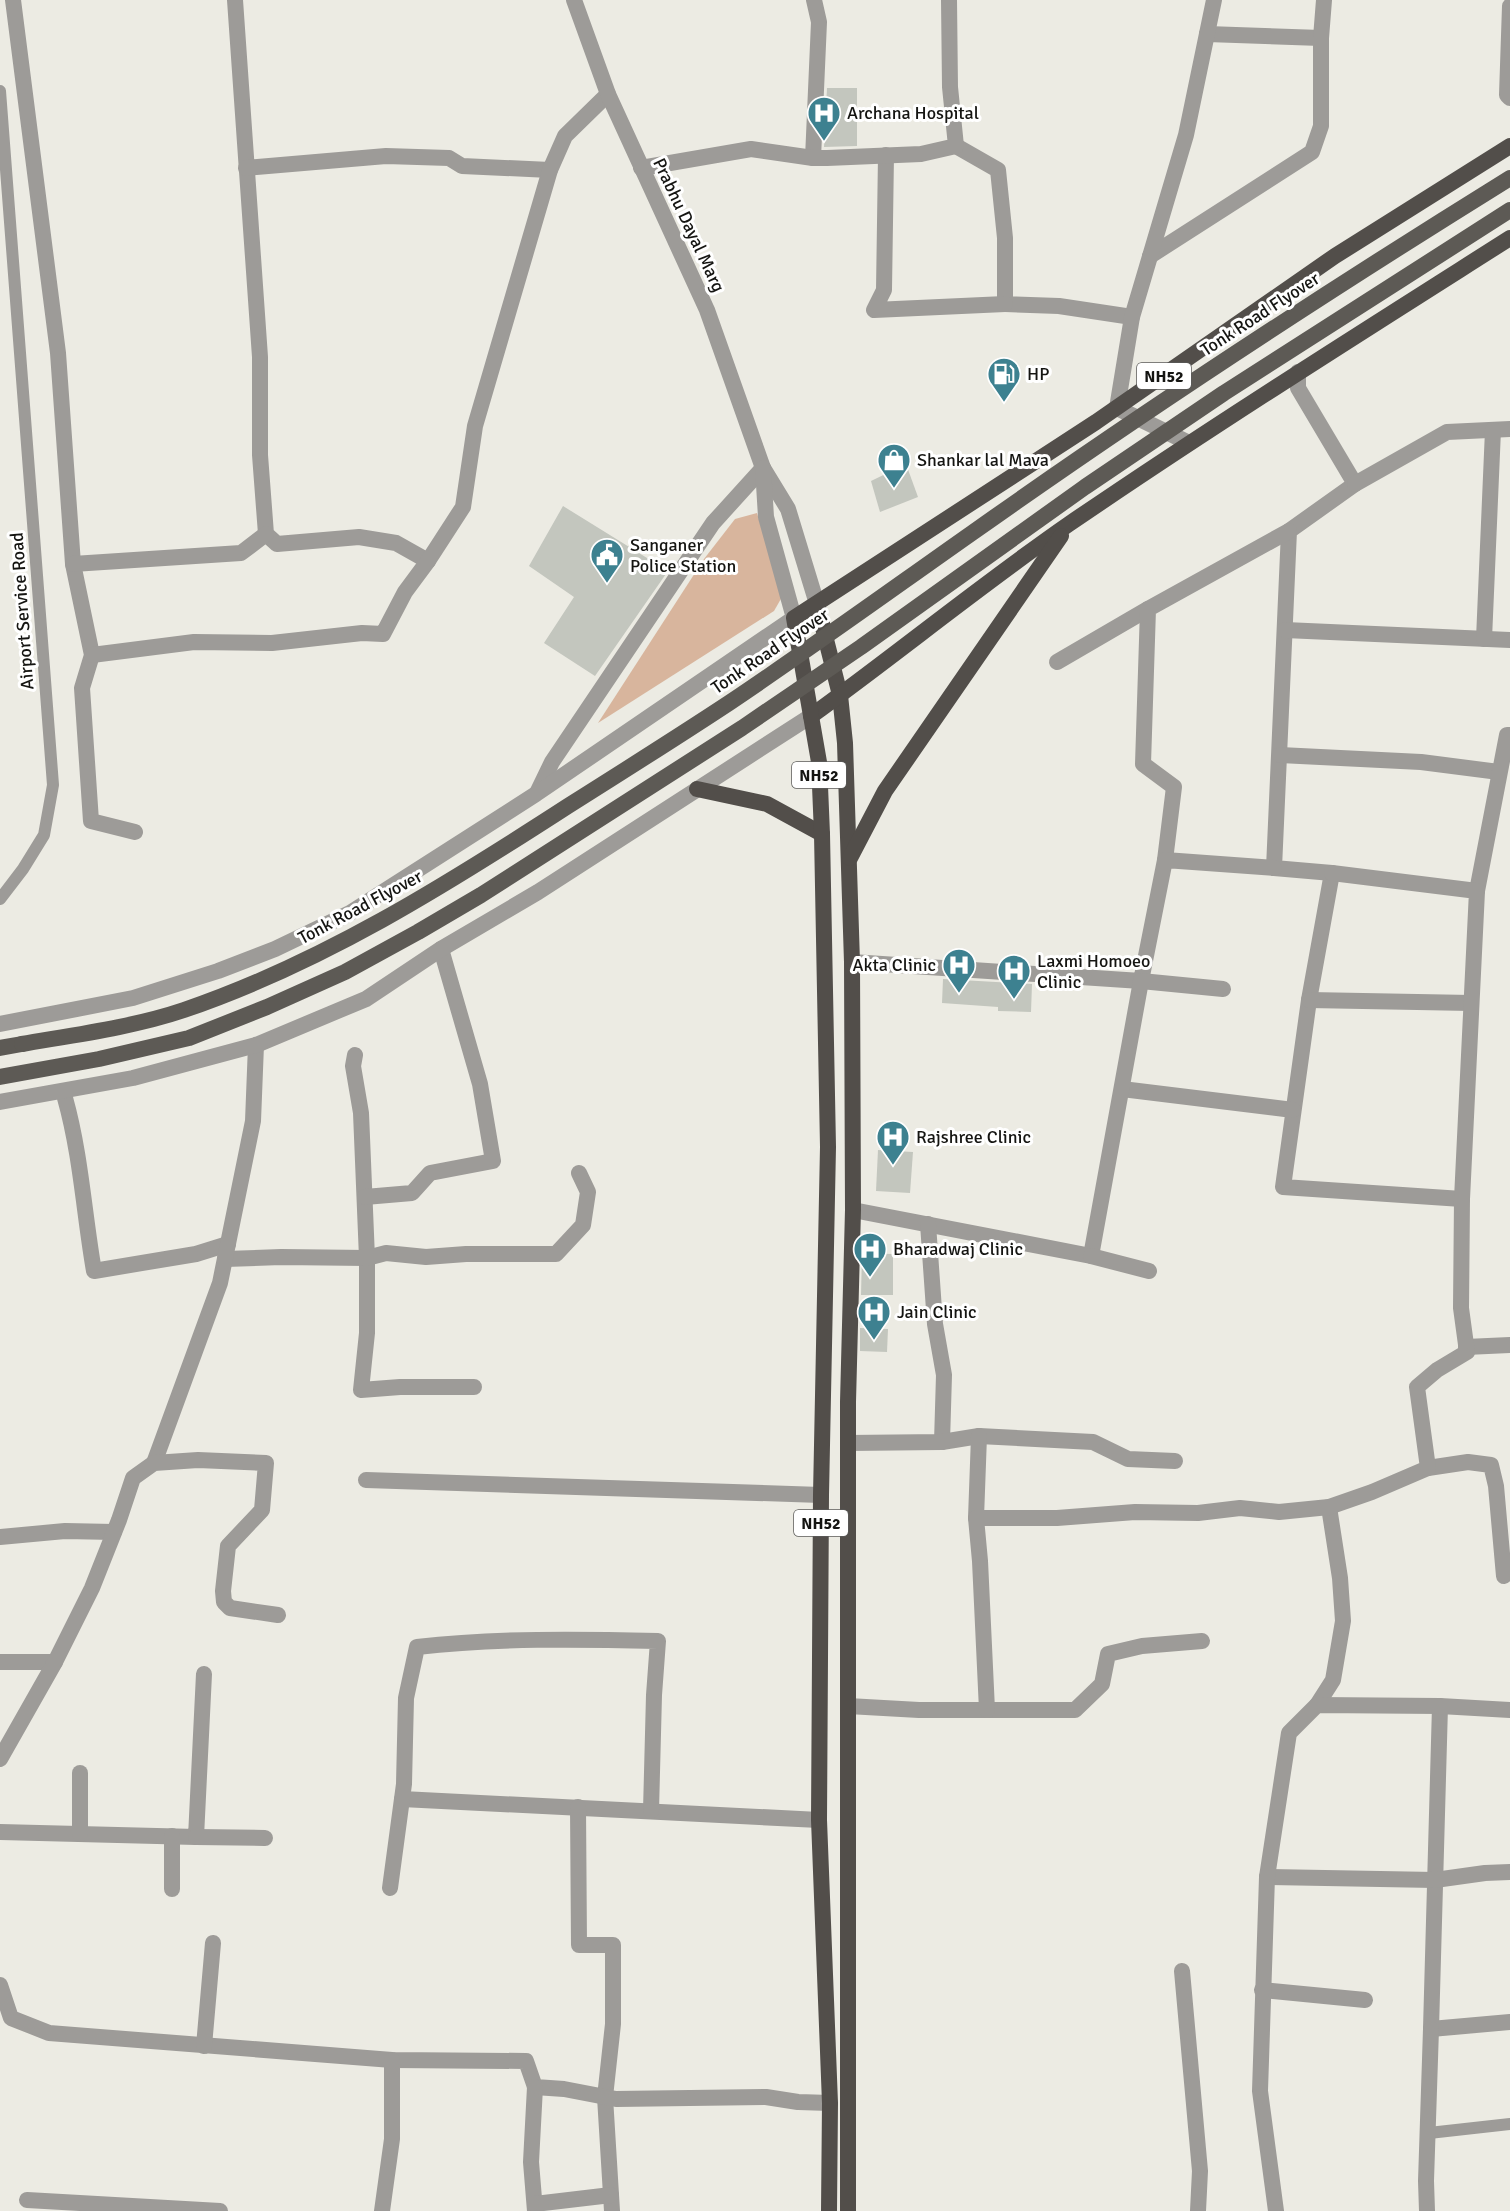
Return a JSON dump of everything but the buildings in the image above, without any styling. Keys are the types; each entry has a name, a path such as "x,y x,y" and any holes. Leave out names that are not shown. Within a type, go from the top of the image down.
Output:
{"highway":[{"name":"NH52","path":"829,2211 830,2103 819,1820 821,1495 828,1148 822,834 819,762 795,618 1117,408 1335,256 1510,146"},
{"path":"811,716 1068,525 1298,372 1510,238"},
{"path":"849,860 885,791 1068,525"},
{"name":"NH52","path":"817,604 840,695 845,743 852,962 852,1210 848,1443 848,2211"},
{"path":"697,789 767,804 822,834"}],"main road":[{"name":"Tonk Road Flyover","path":"0,1048 93,1032 181,1011 333,947 404,908 467,871 727,704 845,624 1070,464 1209,370 1510,178"},
{"path":"0,1077 99,1059 189,1038 267,1007 345,972 418,932 481,895 742,728 1224,393 1510,210"}],"street":[{"path":"12,0 58,353 73,564 92,655 82,688 91,821 135,832"},
{"path":"235,0 260,357 260,455 266,534 277,544 358,537 396,543 428,561"},
{"name":"Prabhu Dayal Marg","path":"574,0 608,94 707,310 763,468"},
{"path":"813,158 819,22 814,0"},
{"path":"949,0 951,87 956,146"},
{"path":"1189,443 1117,408 1132,317 1186,135 1214,0"},
{"path":"1150,256 1312,152 1321,126 1321,38 1324,0"},
{"path":"1510,6 1507,95 1510,98"},
{"path":"1207,34 1321,38"},
{"path":"92,655 194,642 272,643 362,633 383,634 405,592 463,507 476,426 550,170 565,136 608,94"},
{"path":"642,168 752,149 813,158 921,154 956,146 998,170 1005,238 1005,304"},
{"path":"246,168 386,156 449,158 462,166 550,170"},
{"path":"886,156 884,290 874,310 1005,304 1059,306 1132,317"},
{"path":"1298,372 1298,388 1355,484"},
{"path":"1057,662 1289,531 1355,484 1447,432 1502,429 1484,639"},
{"path":"763,468 788,509 817,604"},
{"path":"0,1024 134,998 218,971 275,949 350,913 536,794 795,618 766,517 763,468"},
{"path":"536,794 552,762 713,523 763,468"},
{"path":"1274,868 1289,531"},
{"path":"73,564 242,553 266,534"},
{"path":"1091,1256 1141,981 1166,860 1174,787 1143,764 1148,609"},
{"path":"1285,630 1510,640"},
{"path":"0,1102 133,1078 256,1045 366,999 441,949 538,892 811,716"},
{"path":"1428,1467 1417,1387 1437,1370 1467,1352 1461,1308 1462,1199 1477,891 1499,772 1507,735 1510,735"},
{"path":"1280,755 1421,762 1499,772"},
{"path":"1166,860 1332,873 1477,891"},
{"path":"1332,873 1309,1000 1282,1187 1462,1199"},
{"path":"365,1197 412,1193 430,1173 493,1161 480,1084 441,949"},
{"path":"852,962 1141,981 1223,989"},
{"path":"1309,1000 1471,1003"},
{"path":"154,1463 220,1283 253,1121 256,1045"},
{"path":"355,1055 353,1066 361,1113 367,1258 367,1333 361,1390 400,1387 474,1387"},
{"path":"1122,1089 1293,1110"},
{"path":"65,1098 80,1166 86,1227 94,1271 196,1254 226,1252 281,1257 367,1258 386,1253 426,1257 466,1254 556,1254 583,1225 588,1192 579,1173"},
{"path":"852,1210 1091,1256 1149,1271"},
{"path":"928,1224 935,1324 944,1375 942,1442"},
{"path":"1466,1347 1510,1345"},
{"path":"848,1443 942,1442 979,1436 1093,1442 1128,1459 1175,1461"},
{"path":"979,1436 976,1518 987,1710"},
{"path":"0,1759 55,1662 92,1588 132,1478 154,1463 198,1460 266,1463 262,1510 228,1546 223,1591 224,1602 230,1608 278,1615"},
{"path":"976,1518 1057,1518 1135,1512 1198,1513 1240,1508 1279,1512 1329,1507 1372,1492 1428,1467 1468,1462 1491,1465 1497,1486 1504,1576"},
{"path":"366,1480 821,1495"},
{"path":"1276,2211 1260,2091 1267,1876 1289,1733 1317,1705 1333,1680 1343,1621 1340,1578 1329,1507"},
{"path":"0,1537 65,1531 114,1532"},
{"path":"390,1888 402,1799 406,1698 417,1647 467,1641 658,1641 651,1811"},
{"path":"848,1706 1075,1710 1102,1684 1108,1654 1142,1646 1202,1641"},
{"path":"0,1662 55,1662"},
{"path":"196,1837 204,1674"},
{"path":"1317,1705 1440,1706 1510,1710"},
{"path":"1427,2211 1440,1706"},
{"path":"80,1773 80,1834"},
{"path":"402,1799 819,1820"},
{"path":"0,1985 11,2018 49,2033 392,2060 526,2061 535,2088 531,2162 535,2207 612,2203 605,2097 613,2024 614,1945 579,1945 578,1807"},
{"path":"0,1832 265,1838"},
{"path":"172,1836 172,1889"},
{"path":"1267,1876 1435,1880 1510,1872"},
{"path":"204,2046 213,1943"},
{"path":"1182,1971 1200,2171 1198,2211"},
{"path":"1262,1990 1365,2000"},
{"path":"1431,2029 1510,2022"},
{"path":"382,2211 392,2139 392,2060"},
{"path":"535,2088 564,2090 616,2099 766,2097 798,2102 830,2103"},
{"path":"27,2200 220,2211"}],"lane":[{"name":"Airport Service Road","path":"0,91 53,785 44,835 23,869 0,899"},
{"path":"1429,2133 1510,2124"}],"shaded area":[{"path":"757,513 782,597 774,611 598,723 704,559 735,519"}],"place":[{"name":"Archana Hospital","path":"824,142"},
{"name":"HP","path":"1004,403"},
{"name":"Shankar lal Mava","path":"894,489"},
{"name":"Sanganer Police Station","path":"607,584"},
{"name":"Akta Clinic","path":"959,994"},
{"name":"Laxmi Homoeo Clinic","path":"1014,1000"},
{"name":"Rajshree Clinic","path":"893,1166"},
{"name":"Bharadwaj Clinic","path":"870,1278"},
{"name":"Jain Clinic","path":"874,1341"}]}
